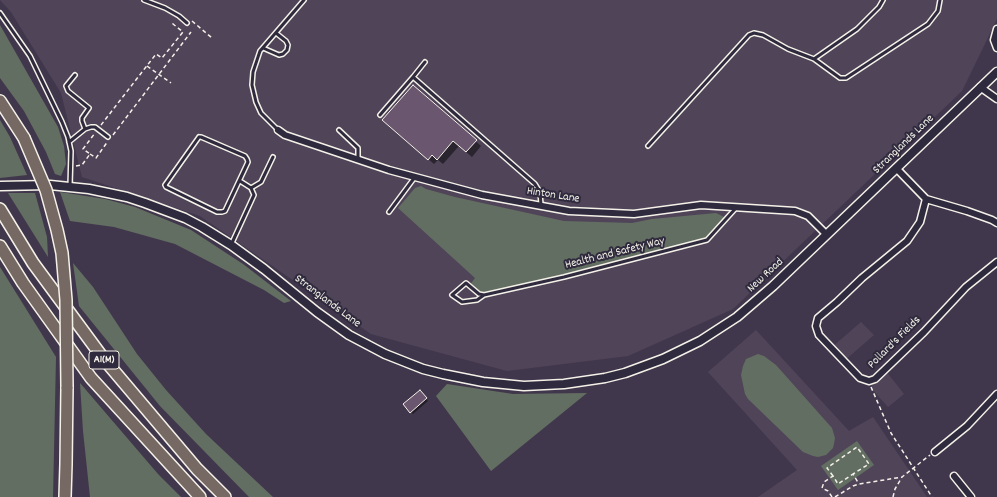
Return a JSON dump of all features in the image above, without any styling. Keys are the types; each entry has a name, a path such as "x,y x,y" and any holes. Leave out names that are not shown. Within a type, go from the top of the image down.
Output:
{"highway":[{"path":"0,101 24,138 46,190 62,253 66,300 67,387 65,497"},
{"name":"A1(M)","path":"0,209 33,263 102,358 197,469 225,497"},
{"name":"A1(M)","path":"0,246 24,284 91,378 200,497"},
{"path":"66,464 70,497"}],"main road":[{"name":"Stranglands Lane","path":"827,235 997,72"},
{"name":"Stranglands Lane","path":"0,186 31,184 70,186 121,196 163,209 202,227 231,244 332,323 367,345 423,369 469,380 503,385 544,385 605,378 663,359 718,330"},
{"name":"New Road","path":"718,330 756,302 827,235"}],"street":[{"path":"997,29 994,40 997,48"},
{"path":"980,87 997,98"},
{"name":"Hinton Lane","path":"278,130 285,135 358,159 415,177 482,195 569,211 634,214 701,205 737,206 802,212 827,235"},
{"path":"896,168 926,199 967,211 997,223"},
{"name":"Pollard's Fields","path":"926,199 920,222 907,241 862,278 818,318 816,326 819,335 860,378 869,381 875,379 966,287 997,262"},
{"path":"935,452 967,426 997,394"},
{"path":"954,476 971,497"}],"lane":[{"path":"144,0 165,8 179,16 187,23"},
{"path":"278,130 261,113 256,102 252,85 253,72 257,59 263,48 304,0"},
{"path":"814,59 857,29 880,7 884,0"},
{"path":"648,146 749,35 754,33 763,35 788,49 814,59 840,78 846,78 928,24 938,11 940,0"},
{"path":"0,13 30,56 53,101 71,151 70,186"},
{"path":"263,48 279,55 283,54 287,50 288,45 286,41 276,32"},
{"path":"380,114 425,62"},
{"path":"75,74 66,86 68,91 90,108 82,118 85,129"},
{"path":"413,77 535,184 540,192 541,205"},
{"path":"69,142 85,129 91,127 98,129 108,137"},
{"path":"339,130 358,148 358,159"},
{"path":"201,137 245,156 248,162 240,181 227,209 222,212 217,212 166,187 165,185 196,140 201,137"},
{"path":"252,188 261,182 273,157"},
{"path":"389,212 415,177"},
{"path":"231,244 254,195 252,188 240,181"},
{"name":"Health and Safety Way","path":"484,296 479,294 466,283 452,295 459,300 466,302 478,300 484,296 707,240 737,206"}],"path":[{"path":"179,16 173,24 183,32 162,58 156,54 83,149 96,158 191,32"},
{"path":"191,19 212,38"},
{"path":"147,66 171,83"},
{"path":"71,166 82,165 90,154"},
{"path":"869,381 891,434 932,497"},
{"path":"857,447 868,464 838,484 833,476 827,468 857,447"},
{"path":"893,497 895,489 902,477 913,467 935,452"},
{"path":"853,474 859,484"},
{"path":"832,497 822,488 824,482 833,476"},
{"path":"835,497 852,486 867,482 902,477"}],"shaded area":[{"path":"0,0 997,0 997,19 962,91 733,309 628,356 507,371 371,334 200,216 82,177 61,93 11,12"},
{"path":"861,322 874,335 844,361 831,348"},
{"path":"756,330 849,431 873,417 927,497 758,497 797,470 708,372"},
{"path":"885,370 904,394 888,407 871,388 875,379"}],"green space":[{"path":"0,25 58,127 64,146 66,164 61,176 55,174 46,152 24,111 0,78"},
{"path":"0,120 10,137 27,175 0,178"},
{"path":"421,186 426,189 455,197 564,221 632,223 652,219 716,213 726,218 707,240 484,295 469,286 475,278 398,208 415,188"},
{"path":"60,192 105,199 135,207 191,230 243,264 291,301 284,303 264,290 175,244 114,227 70,221"},
{"path":"8,193 35,193 47,237 48,257"},
{"path":"73,263 93,287 137,354 166,390 206,434 273,497 249,497 160,406 79,306"},
{"path":"0,267 56,357 53,497 0,497"},
{"path":"758,354 764,356 776,365 832,428 835,438 834,444 833,448 826,455 818,457 803,452 748,399 745,394 741,375 743,366 746,359"},
{"path":"80,383 158,474 181,497 90,497 83,431"},
{"path":"447,384 513,394 587,393 491,471 436,396"},
{"path":"857,441 874,465 838,490 821,466"}],"building":[{"path":"413,85 477,140 466,152 453,141 437,160 432,155 428,160 382,120"},
{"path":"420,390 427,398 410,413 403,404"}]}
